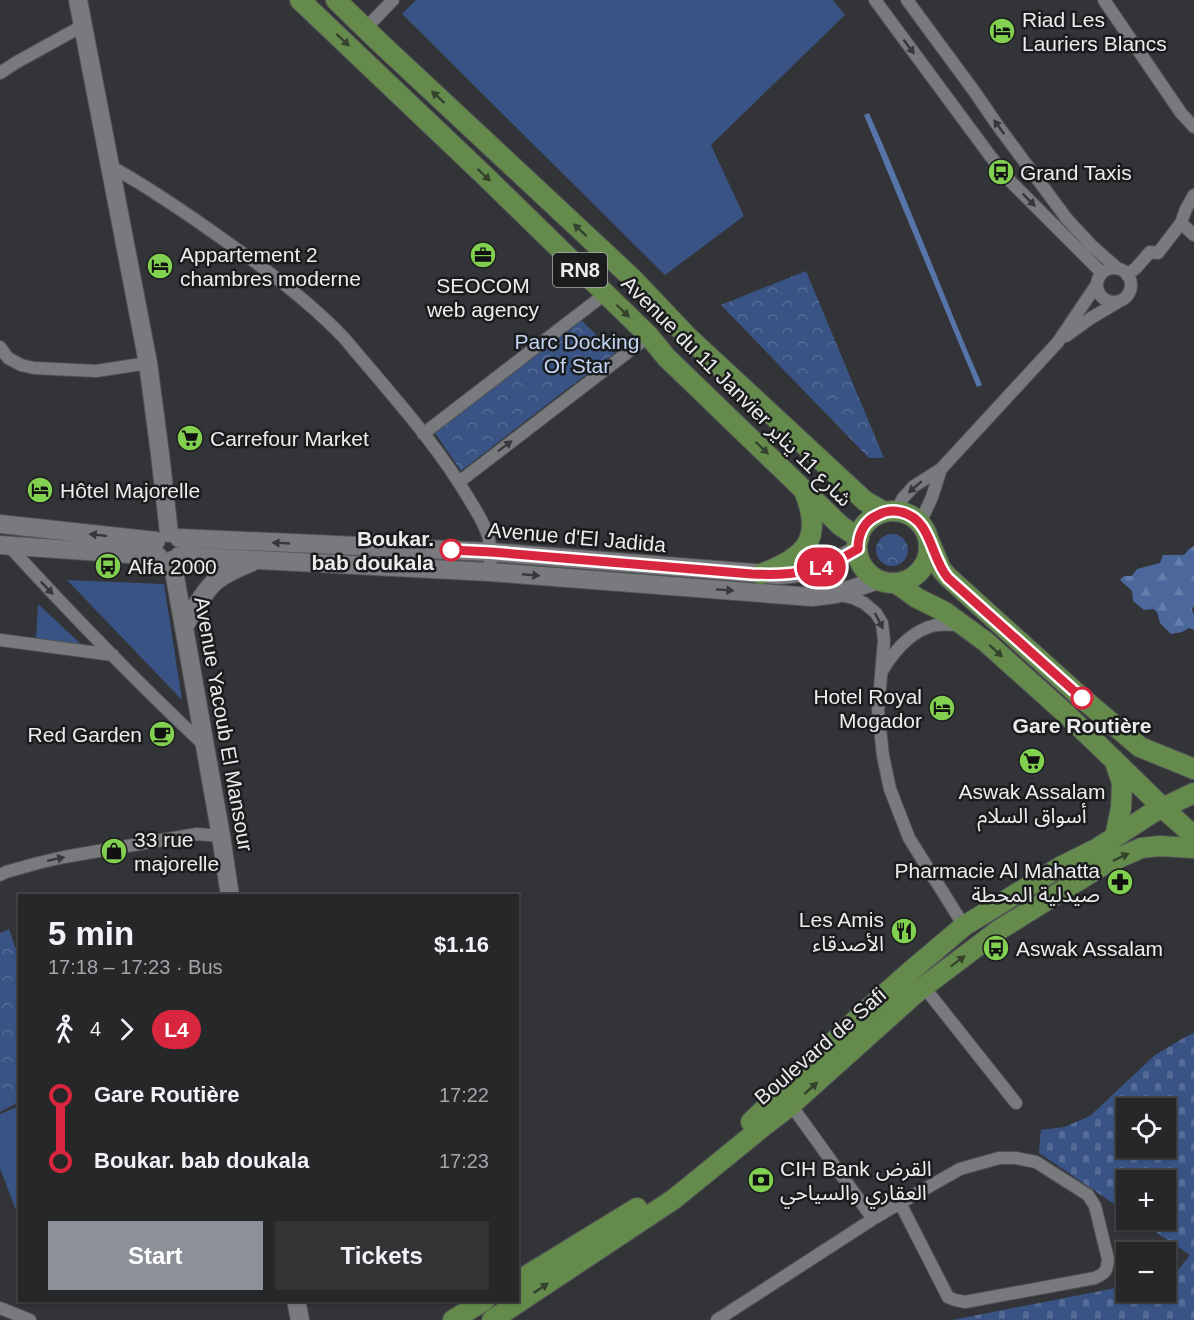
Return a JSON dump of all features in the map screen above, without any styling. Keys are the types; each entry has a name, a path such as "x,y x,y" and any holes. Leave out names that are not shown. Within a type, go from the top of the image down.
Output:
{"main road":[{"name":"Avenue Yacoub El Mansour","path":"78,0 148,363 169,547 230,894"},
{"name":"Avenue du 11 Janvier شارع 11 يناير","path":"300,0 486,177 858,544"},
{"name":"Avenue du 11 Janvier شارع 11 يناير","path":"336,0 632,278 687,336 865,501 890,512"},
{"path":"761,574 790,561 802,551 809,541 812,517 803,489"},
{"name":"RN8","path":"890,512 910,515 924,531"},
{"path":"858,544 862,529 867,523 875,516 890,512"},
{"path":"0,524 169,547"},
{"path":"888,582 902,582 913,578 922,568 928,556 924,531"},
{"path":"924,531 941,569 948,578 1082,698 1140,747 1194,769"},
{"name":"RN8","path":"858,544 859,557 865,569 872,576 945,612 965,625 1194,836"},
{"name":"Avenue d'El Jadida","path":"169,547 491,552 761,574 799,574 839,560 858,544"},
{"path":"4,545 169,547"},
{"name":"Avenue d'El Jadida","path":"169,547 256,560 490,572 789,596 812,597 837,594 888,582"},
{"path":"184,627 215,581 256,560"},
{"path":"1114,760 1122,783 1121,808 1115,837"},
{"name":"Boulevard de Safi","path":"763,1119 834,1041 904,976 964,926 1162,808 1194,793"},
{"name":"Boulevard de Safi","path":"519,1300 763,1119 791,1105 920,990 999,930 1105,864 1141,848 1160,846 1194,848"},
{"path":"986,911 999,930"},
{"path":"904,976 920,990"},
{"name":"Boulevard de Safi","path":"519,1280 615,1230"},
{"path":"296,1302 300,1320"},
{"path":"453,1320 483,1302"},
{"name":"Boulevard de Safi","path":"492,1320 517,1302"}],"street":[{"path":"366,28 393,0"},
{"path":"874,0 1012,183 1099,279 1098,290 1101,296 1106,300 1118,302"},
{"path":"907,0 1067,219 1130,281 1128,294 1124,298 1058,342"},
{"path":"1104,0 1181,113 1194,127"},
{"path":"0,73 84,25"},
{"path":"110,166 204,225 265,269 325,319 345,339 442,456 459,482 488,536 491,552 490,572"},
{"path":"890,512 914,486 941,469 1058,342 1099,279 1109,269 1122,272 1136,268 1150,252 1158,253 1181,223 1194,195"},
{"path":"1181,223 1194,235"},
{"path":"423,434 605,294"},
{"path":"459,482 649,336"},
{"path":"0,347 8,358 34,368 96,371 148,363"},
{"path":"924,531 941,469"},
{"path":"4,545 204,745"},
{"path":"837,594 853,597 864,603 880,619 884,631 878,710 883,756 890,789 909,838 964,926"},
{"path":"882,672 900,647 917,633 937,625 965,625"},
{"path":"0,640 113,655"},
{"path":"0,875 64,857 197,834 221,836"},
{"path":"920,990 1016,1103"},
{"path":"791,1105 873,1219"},
{"path":"717,1320 900,1203 960,1170 999,1158 1016,1158 1036,1162 1089,1195 1095,1206 1108,1259 1107,1268 1104,1274 1095,1278 965,1302 955,1300 948,1297 900,1203"},
{"path":"0,1308 30,1320"}],"green space":[{"path":"416,0 833,0 845,15 711,145 744,216 665,275 402,14"},
{"path":"806,271 884,458 869,458 721,305"},
{"name":"Parc Docking Of Star","path":"581,320 615,353 461,471 435,433"},
{"path":"892,534 903,539 908,550 903,561 892,566 881,561 876,550 881,539"},
{"path":"1194,546 1194,605 1192,609 1194,630 1189,628 1171,634 1160,623 1157,612 1153,609 1144,610 1133,601 1132,591 1120,580 1124,576 1132,576 1137,569 1160,563 1163,555 1184,555"},
{"path":"67,580 164,584 182,700"},
{"path":"38,604 82,645 36,638"},
{"path":"9,929 18,955 18,1103 0,1112 0,933"},
{"path":"1194,1033 1194,1320 952,1320 1116,1288 1116,1302 1176,1302 1176,1271 1190,1255 1176,1246 1176,1242 1171,1242 1153,1230 1176,1230 1176,1170 1116,1170 1116,1205 1039,1153 1041,1130 1064,1127 1090,1116 1155,1055"},
{"path":"18,1106 18,1214 0,1168 0,1114"}],"shaded area":[{"path":"869,113 982,385 977,387 864,115"}],"bus line":[{"name":"L4","path":"451,550 752,574 799,574 826,566 858,549 858,540 864,526 878,514 901,512 912,516 922,525 941,569 948,578 1082,698"}],"place":[{"name":"Riad Les Lauriers Blancs","path":"1002,31"},
{"name":"Grand Taxis","path":"1001,172"},
{"name":"SEOCOM web agency","path":"483,255"},
{"name":"Appartement 2 chambres moderne","path":"160,266"},
{"name":"Carrefour Market","path":"190,438"},
{"name":"Hôtel Majorelle","path":"40,490"},
{"name":"Boukar. bab doukala","path":"451,550"},
{"name":"Alfa 2000","path":"108,566"},
{"name":"Gare Routière","path":"1082,698"},
{"name":"Hotel Royal Mogador","path":"942,708"},
{"name":"Red Garden","path":"162,734"},
{"name":"Aswak Assalam أسواق السلام","path":"1032,761"},
{"name":"33 rue majorelle","path":"114,851"},
{"name":"Pharmacie Al Mahatta صيدلية المحطة","path":"1120,882"},
{"name":"Les Amis الأصدقاء","path":"904,931"},
{"name":"Aswak Assalam","path":"996,948"},
{"name":"CIH Bank القرض العقاري والسياحي","path":"761,1180"}]}
